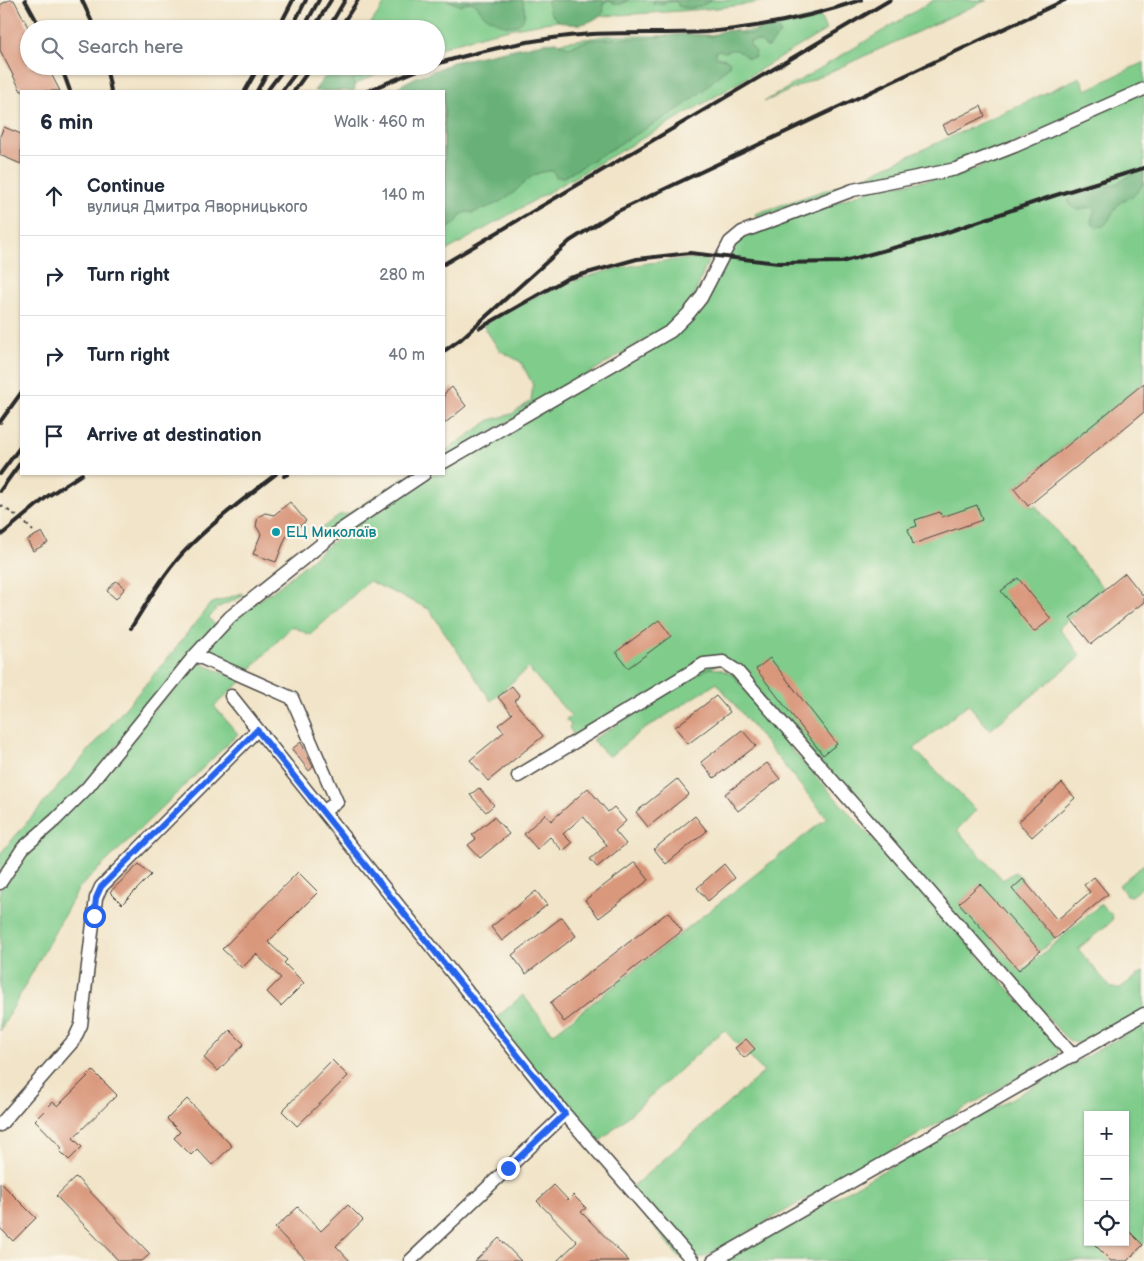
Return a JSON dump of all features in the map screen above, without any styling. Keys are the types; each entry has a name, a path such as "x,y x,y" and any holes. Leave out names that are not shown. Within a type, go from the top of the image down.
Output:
{"street":[{"path":"445,461 671,331 690,313 701,298 730,242 742,232 852,190 956,169 1015,146 1144,88"},
{"path":"0,883 23,848 88,787 195,655 230,617 333,535 423,475"},
{"path":"195,655 292,698 338,802 324,811"},
{"path":"518,776 704,664 723,662 737,672 1073,1056"},
{"path":"231,696 565,1114 693,1261"},
{"path":"0,1125 78,1033 81,1025 96,898 101,887 257,730"},
{"path":"713,1261 1144,1014"},
{"path":"410,1261 565,1114"}],"path":[{"path":"0,505 20,518 33,531"}],"green space":[{"path":"387,0 772,0 719,8 612,15 544,23 512,28 445,47 445,20 373,20"},
{"path":"447,0 522,0 524,15 518,24 513,26 500,24 485,16 476,4 469,2 460,6"},
{"path":"548,0 609,0 603,3 604,12 598,17 584,23 570,24 556,19 551,14 548,8"},
{"path":"609,0 629,0 624,3 614,4"},
{"path":"654,0 711,0 700,6 686,8 678,6 677,2 653,4"},
{"path":"934,0 987,0 764,102"},
{"path":"820,16 826,30 713,98 445,251 445,90 403,90 497,55 563,42 605,36 709,35 752,31"},
{"path":"770,26 776,27 780,33 769,47 758,41 750,41 750,45 756,52 755,57 748,58 737,50 725,52 719,50 715,52 716,57 730,62 729,66 699,94 679,109 564,177 556,177 553,171 538,173 501,201 472,213 466,212 461,215 455,224 445,230 445,90 397,90 399,86 422,75 445,75 445,66 453,62 543,43 558,42 568,47 590,40 648,38 685,34 712,36 722,31 735,30 743,34 755,34 759,29"},
{"path":"1144,62 1144,84 968,165 834,192 757,218 755,214 861,178 1080,77 1086,90"},
{"path":"326,75 366,75 355,78 353,81 354,90 315,90"},
{"path":"344,75 374,75 350,87"},
{"path":"1144,91 1144,382 1014,488 1032,507 1035,505 1103,588 1059,628 1081,656 990,730 968,704 914,749 976,810 957,830 1003,880 1015,872 1023,879 1012,889 1055,939 1040,951 980,884 959,903 1021,972 1101,904 1113,916 1112,921 1079,948 1079,950 1111,988 1120,988 1144,971 1144,1013 1083,1044 1072,1042 1066,1038 722,662 574,736 569,727 571,725 566,719 571,716 528,668 491,701 429,609 369,581 310,635 292,626 246,674 204,655 203,651 231,619 276,589 336,539 421,480 430,475 445,475 445,466 674,333 729,243 872,189 942,178 971,171"},
{"path":"1140,170 1144,170 1141,188 1136,194 1118,205 1104,226 1096,227 1093,225 1091,220 1095,210 1092,207 1079,210 1070,206 1068,200 1078,191 1115,184"},
{"path":"709,259 692,301 668,326 445,459 445,451 490,420 512,414 531,401 533,385 521,362 499,350 483,325 533,298 582,278 635,265 662,261"},
{"path":"408,475 419,475 331,535 272,585 257,595 250,591 268,584 318,539 317,532 339,515 348,514"},
{"path":"242,593 243,596 217,608 209,618 215,627 96,771 0,876 0,854 163,664 210,604"},
{"path":"197,662 242,681 214,706 238,734 79,888 0,1031 0,889 26,850"},
{"path":"708,668 720,669 733,675 791,749 1054,1039 1058,1050 1056,1056 708,1255 697,1259 689,1259 678,1256 632,1200 632,1187 764,1072 724,1030 597,1144 496,1022 497,1017 523,995 553,1034 827,818 717,683 637,734 609,757 592,740"},
{"path":"1144,864 1144,886 1131,896 1126,895 1119,885"},
{"path":"1144,1024 1144,1244 1127,1261 723,1261"}],"building":[{"path":"9,0 14,0 24,20 20,20 20,75 52,75 59,90 20,90 0,50 0,5"},
{"path":"981,106 985,116 948,134 943,125"},
{"path":"4,127 20,134 20,164 0,155 0,136"},
{"path":"1144,383 1144,412 1028,506 1014,489"},
{"path":"452,387 466,406 445,423 445,393"},
{"name":"ЕЦ Миколаїв","path":"290,502 306,521 286,537 276,562 253,554 261,534 256,526 258,517 265,513 274,515"},
{"path":"977,505 982,520 913,544 908,529 917,526 915,520 940,512 942,517"},
{"path":"42,532 48,543 33,551 27,540"},
{"path":"1125,573 1144,597 1144,602 1091,644 1070,618"},
{"path":"1018,578 1051,619 1034,632 1001,591"},
{"path":"116,581 125,588 116,599 107,591"},
{"path":"659,620 671,636 628,668 616,652"},
{"path":"770,658 837,744 823,755 756,669"},
{"path":"512,686 520,696 514,701 543,736 488,781 470,760 504,732 498,725 512,714 498,697"},
{"path":"716,696 730,712 688,744 675,727"},
{"path":"742,730 756,746 714,778 701,762"},
{"path":"301,742 313,767 309,771 292,749"},
{"path":"767,763 780,779 738,811 725,794"},
{"path":"677,779 689,794 648,827 636,812"},
{"path":"1062,783 1075,798 1032,837 1018,822"},
{"path":"479,788 494,805 486,812 470,795"},
{"path":"588,788 608,812 614,807 626,821 615,831 626,844 597,867 590,859 607,845 583,816 563,834 572,843 563,851 550,837 537,849 524,834 545,814 551,821"},
{"path":"695,816 707,831 666,864 654,849"},
{"path":"494,817 509,834 480,858 468,845 476,839 472,835"},
{"path":"635,862 649,880 599,918 585,900"},
{"path":"139,864 151,875 122,904 110,892"},
{"path":"724,864 735,878 708,901 697,888"},
{"path":"298,872 318,892 268,942 287,960 284,963 304,983 281,1006 267,992 281,978 256,954 242,968 222,949"},
{"path":"1094,877 1108,894 1055,939 1012,889 1023,879 1057,920 1090,892 1084,885"},
{"path":"980,884 1040,951 1019,970 959,903"},
{"path":"536,891 547,905 502,941 491,927"},
{"path":"668,912 682,931 564,1022 550,1003"},
{"path":"562,917 576,936 526,974 512,955"},
{"path":"230,1030 244,1044 218,1071 204,1058"},
{"path":"746,1039 755,1049 744,1058 735,1048"},
{"path":"332,1060 348,1076 297,1126 282,1111"},
{"path":"93,1071 117,1095 73,1138 82,1147 69,1160 60,1151 62,1148 35,1120 53,1102 58,1106"},
{"path":"187,1099 232,1146 212,1165 197,1149 191,1155 174,1138 180,1132 167,1119"},
{"path":"76,1177 150,1254 142,1261 119,1261 56,1196"},
{"path":"0,1182 36,1218 13,1241 0,1228"},
{"path":"554,1185 568,1200 573,1195 586,1208 581,1212 629,1261 557,1261 577,1242 537,1201"},
{"path":"348,1205 363,1220 336,1246 350,1261 307,1261 275,1228 298,1207 321,1231"},
{"path":"1129,1231 1143,1245 1127,1261 1111,1261 1096,1246 1129,1246"},
{"path":"499,1238 521,1261 475,1261"}],"railway":[{"path":"25,0 36,20"},
{"path":"82,0 91,20"},
{"path":"283,20 293,0"},
{"path":"296,20 306,0"},
{"path":"308,20 319,0"},
{"path":"319,20 331,0"},
{"path":"333,20 345,0"},
{"path":"345,20 358,0"},
{"path":"445,61 474,53 552,38 606,33 706,32 745,28 804,17 861,0"},
{"path":"445,263 890,0"},
{"path":"445,350 461,339 570,241 614,213 1065,0"},
{"path":"64,75 70,90"},
{"path":"108,75 111,90"},
{"path":"246,90 254,75"},
{"path":"258,90 266,75"},
{"path":"268,90 279,75"},
{"path":"283,90 294,75"},
{"path":"295,90 306,75"},
{"path":"369,90 406,75"},
{"path":"480,328 566,279 637,259 690,253 778,263 841,262 930,238 1053,196 1144,168"},
{"path":"0,422 20,394"},
{"path":"0,474 20,447"},
{"path":"0,491 20,463"},
{"path":"0,536 48,496 80,475"},
{"path":"131,628 161,580 182,554 216,522 275,475"}],"place":[{"name":"ЕЦ Миколаїв","path":"276,532"}],"route":[{"path":"94,916 96,898 101,887 257,730 336,826 565,1114 508,1168"}]}
